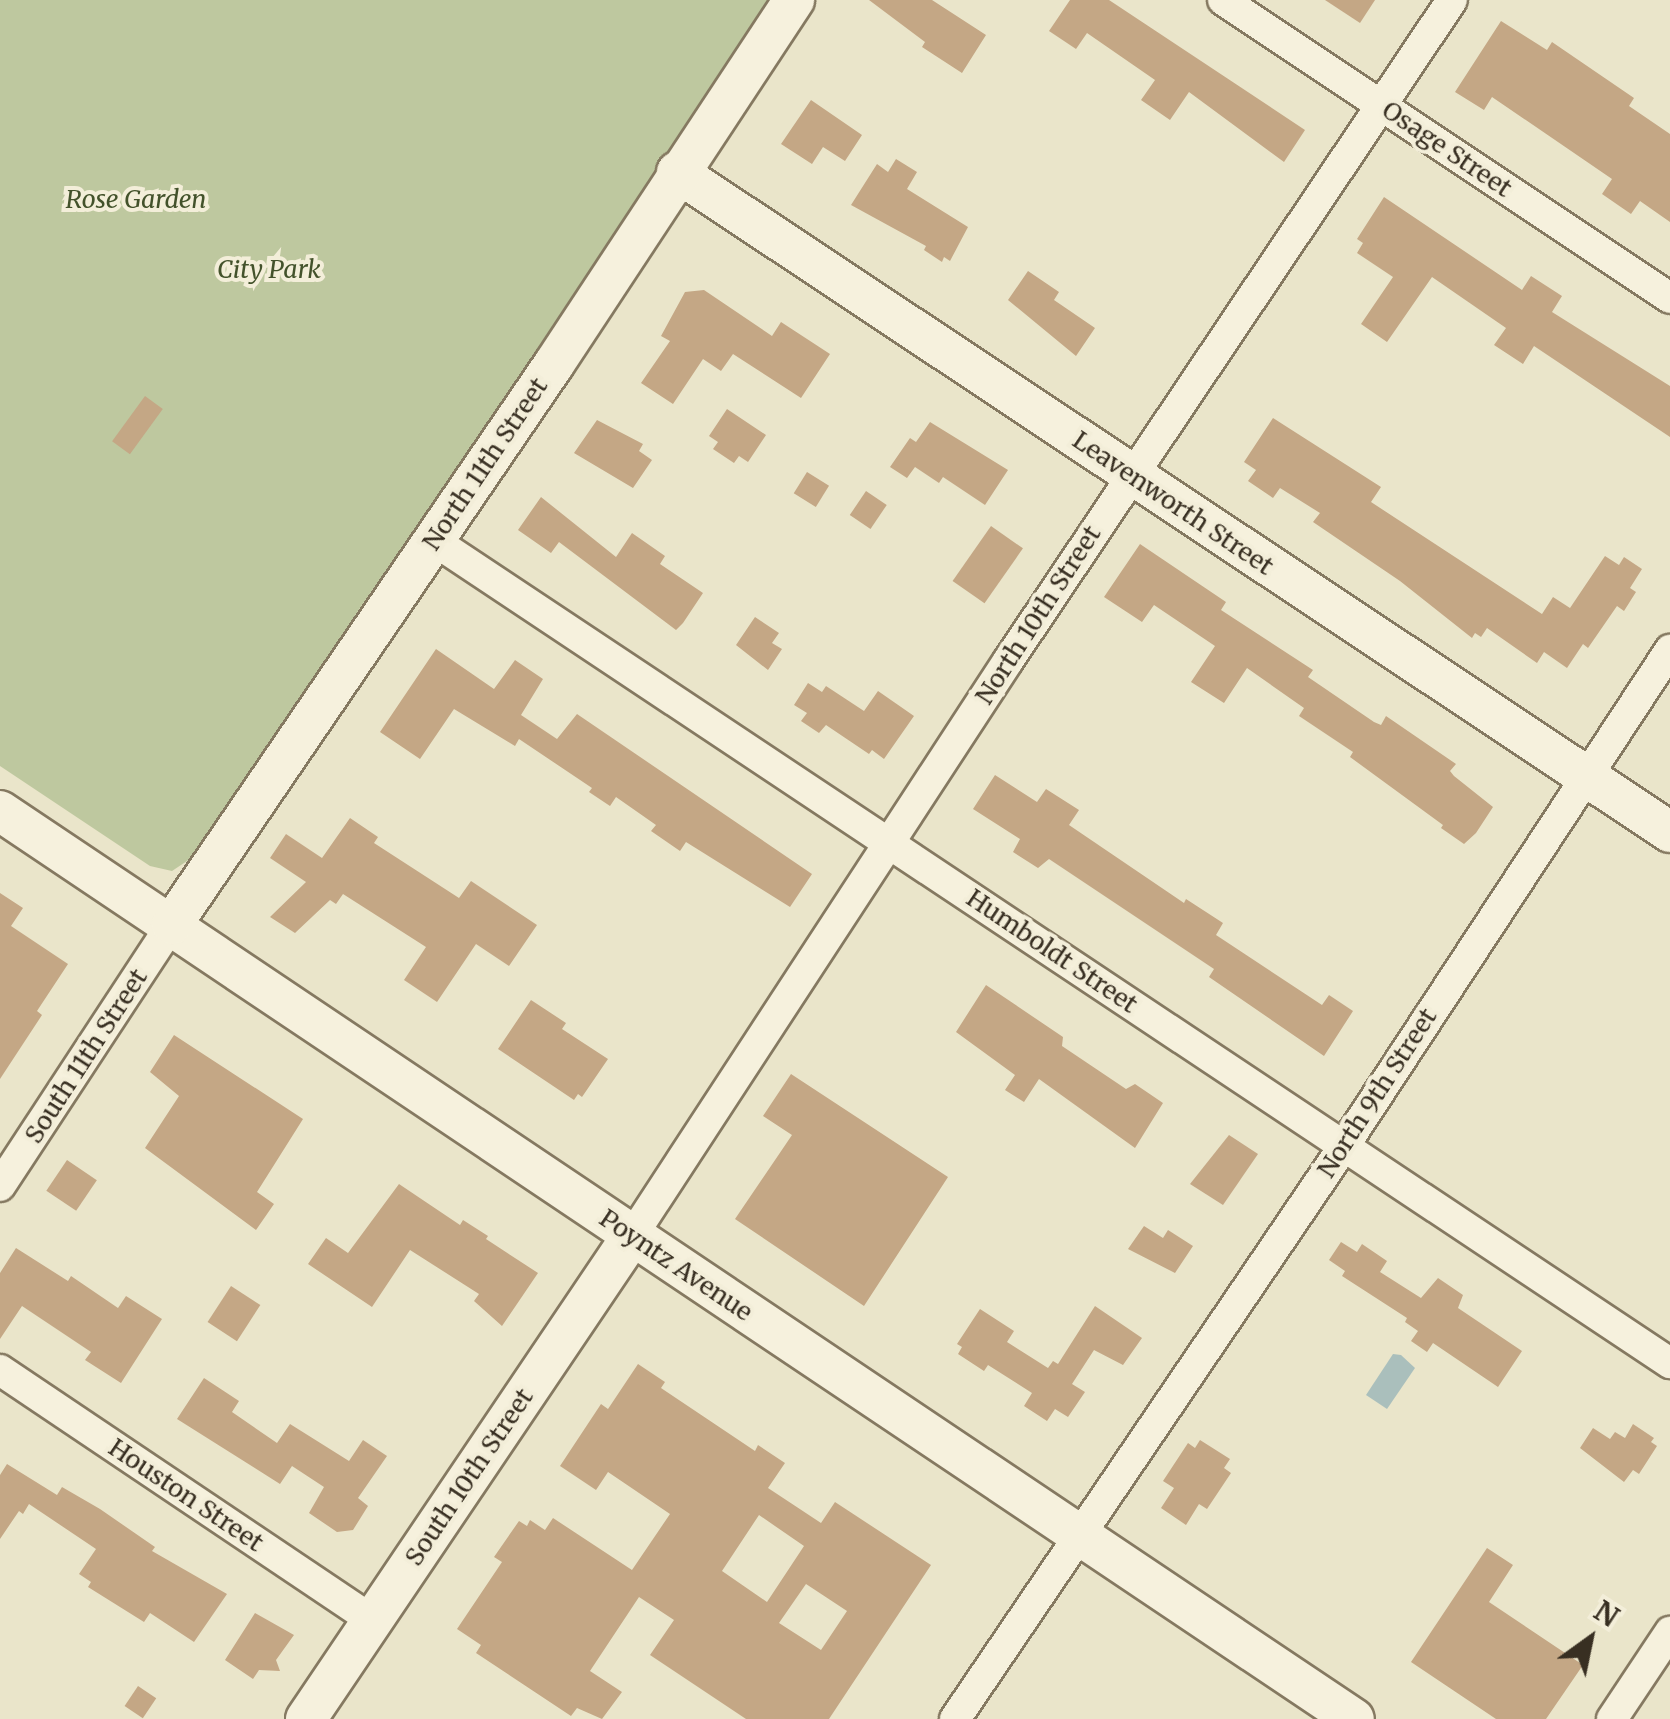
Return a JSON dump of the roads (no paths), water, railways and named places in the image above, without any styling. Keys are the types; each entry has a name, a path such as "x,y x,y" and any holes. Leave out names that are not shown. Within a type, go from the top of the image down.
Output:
{"street":[{"name":"North 11th Street","path":"172,924 794,0"},
{"name":"Osage Street","path":"1223,0 1670,298"},
{"name":"North 10th Street","path":"632,1236 1131,475 1452,0"},
{"name":"Leavenworth Street","path":"677,172 1670,832"},
{"name":"Humboldt Street","path":"434,540 1670,1363"},
{"name":"North 9th Street","path":"955,1719 1344,1146 1670,650"},
{"name":"Poyntz Avenue","path":"0,810 1354,1719"},
{"name":"South 11th Street","path":"0,1186 172,924"},
{"name":"South 10th Street","path":"306,1719 632,1236"},
{"name":"Houston Street","path":"0,1370 372,1620"},
{"path":"1612,1719 1670,1632"}],"park label":[{"name":"Rose Garden","path":"136,199"},
{"name":"City Park","path":"269,269"}]}
